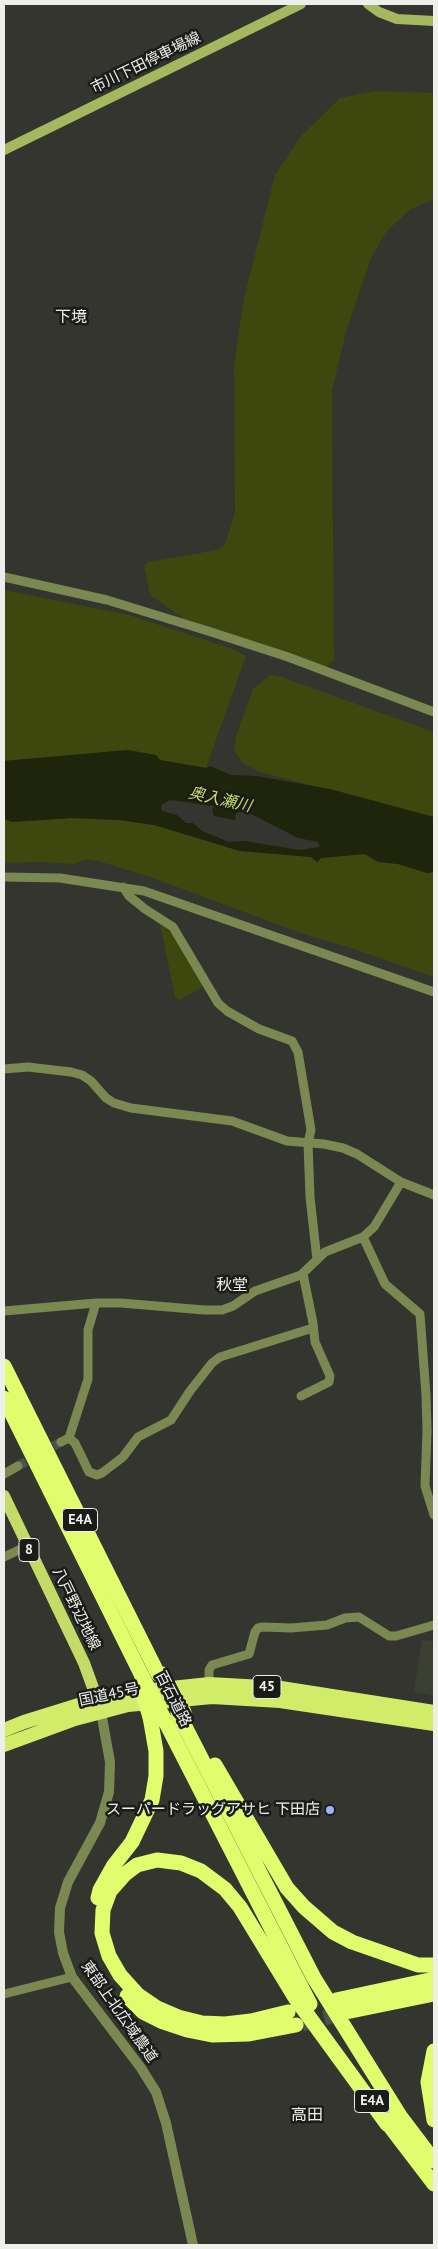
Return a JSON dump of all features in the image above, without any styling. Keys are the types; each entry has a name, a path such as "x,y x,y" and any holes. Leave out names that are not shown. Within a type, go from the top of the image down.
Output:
{"highway":[{"name":"E4A","path":"4,1366 125,1612 181,1713"},
{"name":"百石道路","path":"4,1398 130,1653 156,1716 315,2013 387,2124"},
{"name":"国道45号","path":"4,1745 125,1693 209,1684 281,1688 434,1712"},
{"name":"国道45号","path":"4,1730 33,1718 100,1705 128,1705 184,1699 246,1698 434,1724"},
{"name":"百石道路","path":"181,1713 338,2007"},
{"path":"181,1713 287,1888 304,1907 333,1932 352,1942 418,1965 434,1965"},
{"path":"156,1716 156,1776 152,1800 132,1842 114,1865 100,1890 94,1915 94,1939 101,1963 114,1981 143,2012 162,2022 187,2030 212,2035 248,2034 296,2025"},
{"path":"288,2012 251,2021 225,2024 202,2023 157,2008 138,1995 120,1975 109,1956 102,1933 103,1910 110,1891 137,1865 157,1860 181,1863 201,1871 224,1889 240,1907 296,1999 387,2124"},
{"path":"338,2007 434,1979"},
{"path":"338,2007 434,1994"},
{"name":"E4A","path":"338,2007 400,2116 434,2161"},
{"path":"434,2051 428,2082 434,2120"},
{"name":"E4A","path":"387,2124 434,2184"}],"main road":[{"name":"市川下田停車場線","path":"4,150 301,4"},
{"path":"368,4 379,12 397,19 434,20"},
{"name":"八戸野辺地線","path":"4,1496 84,1663 100,1705"}],"street":[{"path":"4,577 107,600 208,631 288,657 434,712"},
{"path":"4,877 60,878 144,891 434,992"},
{"path":"123,887 129,896 173,926 218,1003 227,1011 258,1030 292,1041 298,1052 311,1130 308,1142 312,1221 317,1260"},
{"path":"4,1069 28,1067 71,1072 82,1075 91,1081 106,1098 114,1103 131,1108 232,1121 287,1141 324,1144 357,1154 401,1182 434,1195"},
{"path":"4,1311 96,1303 222,1310 246,1300 255,1292 303,1274 317,1260 334,1248 363,1237 374,1227 401,1182"},
{"path":"363,1237 385,1284 420,1314 426,1396 425,1486 434,1515"},
{"path":"301,1396 329,1382 330,1376 315,1342 303,1274"},
{"path":"96,1303 88,1330 88,1379 65,1440 74,1442 89,1472 98,1475 123,1457 141,1435 172,1420 190,1391 212,1363 220,1357 313,1328"},
{"path":"4,1474 18,1466"},
{"path":"4,1558 27,1546"},
{"path":"209,1684 209,1670 212,1665 249,1654 255,1632 258,1628 327,1625 345,1618 358,1617 389,1636 396,1636 434,1625"},
{"name":"東部上北広域農道","path":"100,1705 110,1762 109,1792 100,1823 68,1882 60,1908 59,1932 63,1953 72,1977 141,2068 156,2092 166,2123 193,2245"},
{"path":"4,1994 72,1977"}],"shaded area":[{"path":"422,1640 434,1642 434,1696 414,1692"}],"green space":[{"path":"375,91 434,93 434,199 411,209 386,232 371,258 346,332 332,391 334,660 326,667 184,619 150,595 144,566 148,562 217,550 225,545 235,512 234,364 244,298 275,175 301,136 340,98"},
{"path":"4,590 129,615 233,649 246,656 206,768 160,760 128,750 4,761"},
{"path":"270,675 282,677 434,732 434,817 260,772 243,763 234,750 236,736 253,689"},
{"path":"71,818 119,820 154,825 240,851 312,857 317,862 321,858 365,854 378,862 398,864 427,873 434,872 434,977 345,946 306,935 150,877 98,861 86,859 76,864 4,863 4,819 12,822"},
{"path":"160,924 176,936 204,986 179,1000 175,997"}],"water":[{"name":"奥入瀬川","path":"128,750 156,755 160,760 206,768 210,766 231,775 256,776 330,789 434,817 434,872 427,873 398,864 378,862 365,854 321,858 317,862 311,857 240,851 154,825 119,820 71,818 12,822 4,819 4,761","holes":["170,800 215,806 212,810 214,816 235,820 236,813 245,811 298,838 318,842 320,847 299,850 245,841 229,842 202,831 193,823 186,823 177,815 162,811 161,805"]}],"tunnel":[{"path":"18,1466 61,1442"},
{"path":"302,2024 346,2012"}],"place":[{"name":"スーパードラッグアサヒ 下田店","path":"330,1810"}],"district":[{"name":"下境","path":"71,317"},
{"name":"秋堂","path":"232,1285"},
{"name":"高田","path":"307,2115"}]}
